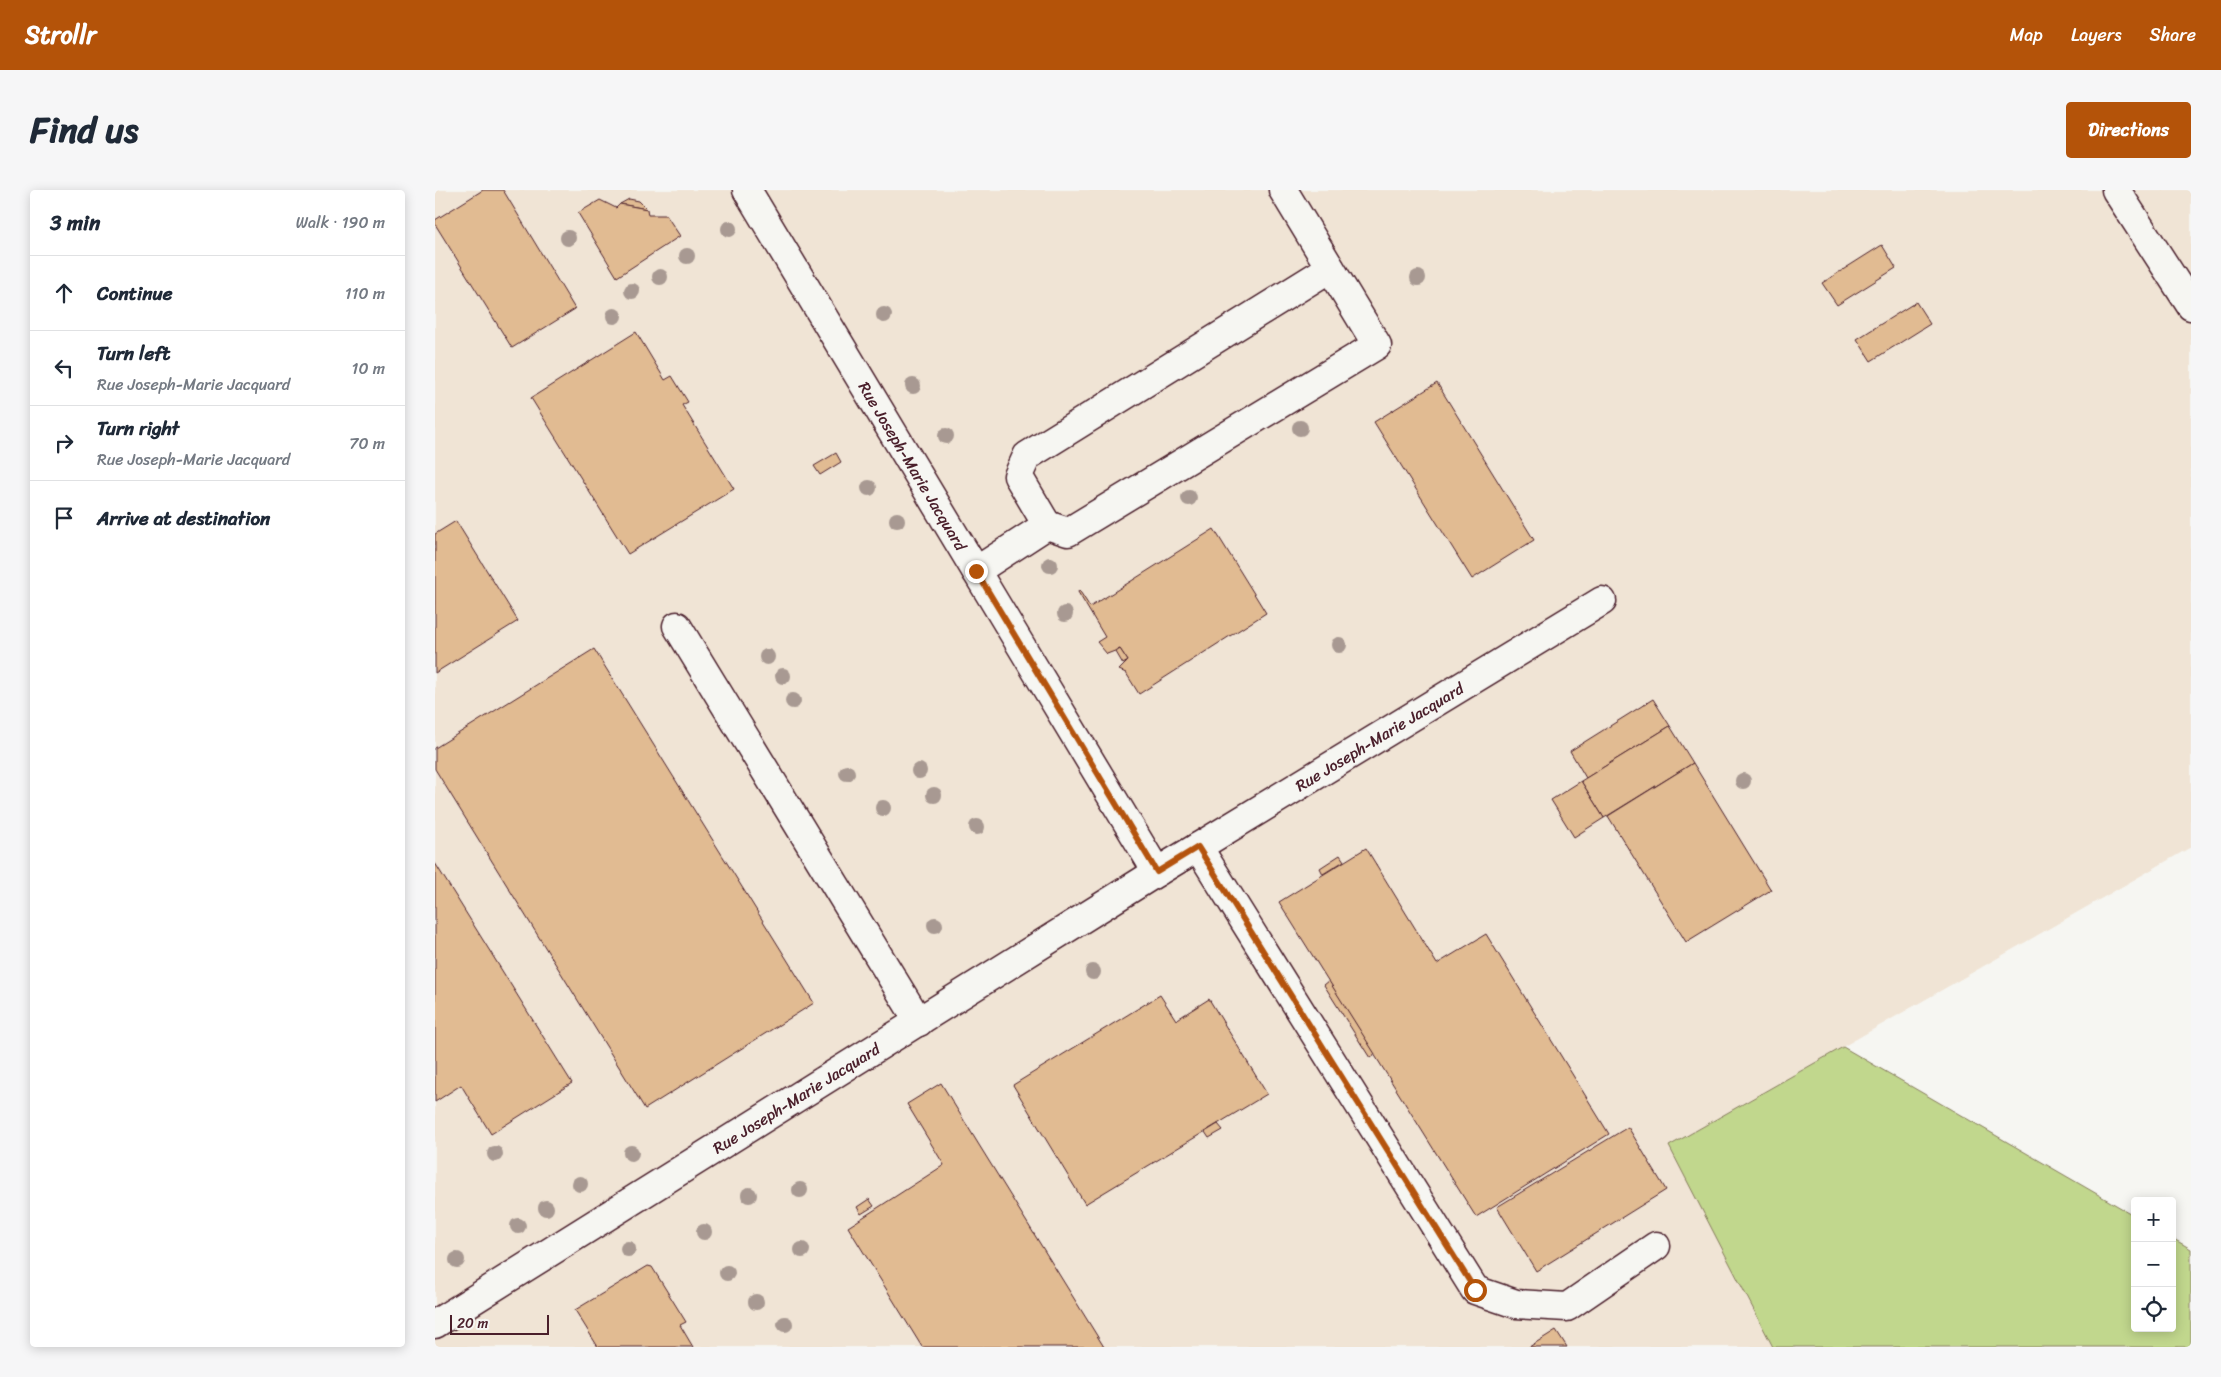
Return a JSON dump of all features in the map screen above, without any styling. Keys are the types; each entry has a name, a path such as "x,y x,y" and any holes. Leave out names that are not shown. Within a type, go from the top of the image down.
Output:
{"street":[{"name":"Rue Joseph-Marie Jacquard","path":"747,190 1157,872"},
{"path":"1283,190 1377,346 1068,532 1047,525 1018,476 1027,456 1329,268"},
{"path":"2116,190 2191,306"},
{"path":"976,571 1047,525"},
{"name":"Rue Joseph-Marie Jacquard","path":"435,1324 1157,872 1602,601"},
{"path":"677,626 919,1022"},
{"path":"1198,847 1475,1290 1516,1304 1567,1307 1656,1246"}],"shaded area":[{"path":"435,190 2191,190 2191,847 1670,1146 1773,1347 435,1347"}],"green space":[{"path":"1843,1047 2131,1214 2131,1332 2176,1332 2176,1240 2191,1249 2191,1347 1773,1347 1669,1146"}],"building":[{"path":"483,190 503,190 575,309 512,348 435,224 435,220"},
{"path":"629,199 639,201 647,209 620,204"},
{"path":"600,200 616,208 620,204 647,209 648,215 666,215 680,236 617,277 578,213"},
{"path":"1882,245 1896,268 1837,305 1822,283"},
{"path":"1916,302 1930,324 1871,361 1857,339"},
{"path":"636,332 665,380 672,376 688,402 682,405 734,489 628,554 531,398"},
{"path":"1437,383 1534,540 1472,579 1374,422"},
{"path":"836,453 841,462 820,475 814,466"},
{"path":"456,521 518,621 435,673 435,534"},
{"path":"1214,529 1266,613 1139,694 1126,673 1119,670 1128,661 1120,649 1107,654 1097,642 1105,637 1078,592 1079,590 1090,607"},
{"path":"594,649 814,1003 645,1109 435,769 435,748"},
{"path":"1120,649 1128,661 1123,664 1116,652"},
{"path":"1653,699 1670,726 1586,778 1570,751"},
{"path":"1670,726 1693,763 1604,818 1581,781"},
{"path":"1693,763 1771,890 1686,942 1608,816"},
{"path":"1581,781 1604,818 1574,837 1551,800"},
{"path":"1366,848 1437,964 1486,934 1609,1134 1476,1217 1279,902"},
{"path":"1340,855 1344,861 1323,874 1320,868"},
{"path":"435,863 572,1083 491,1134 461,1085 435,1102"},
{"path":"1329,981 1375,1054 1370,1058 1324,985"},
{"path":"1160,995 1176,1020 1209,999 1267,1094 1085,1204 1013,1085"},
{"path":"941,1083 1104,1347 922,1347 848,1227 944,1165 907,1104"},
{"path":"1218,1124 1223,1130 1209,1138 1205,1132"},
{"path":"1628,1127 1666,1190 1536,1271 1497,1207"},
{"path":"869,1199 874,1206 861,1214 857,1207"},
{"path":"648,1266 652,1267 686,1322 680,1325 693,1347 598,1347 575,1310"},
{"path":"1556,1330 1567,1347 1529,1347"}],"route":[{"path":"976,571 1157,872 1198,847 1475,1290"}]}
